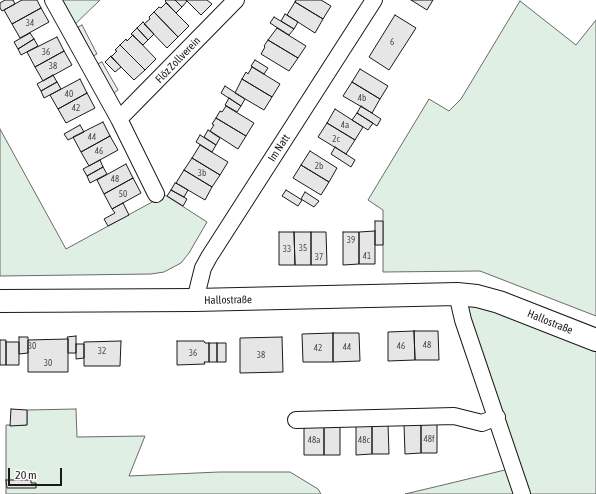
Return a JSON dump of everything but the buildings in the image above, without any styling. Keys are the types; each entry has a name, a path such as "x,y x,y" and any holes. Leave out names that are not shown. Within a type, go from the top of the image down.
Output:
{"main road":[{"name":"Hallostraße","path":"0,301 195,300 457,294 477,296 499,302 596,340"}],"street":[{"path":"53,0 119,119 156,194"},
{"name":"Flöz Zollverein","path":"119,119 236,0"},
{"name":"Im Natt","path":"195,300 203,268 209,257 374,0"},
{"path":"457,294 463,320 522,494"},
{"path":"296,420 454,416 482,423 497,417"}],"green space":[{"path":"53,0 100,0 69,30"},
{"path":"520,1 576,45 596,20 596,316 480,271 383,272 383,210 368,200 429,99 449,111 461,99"},
{"path":"0,129 66,249 165,195 207,222 189,253 181,263 164,272 151,274 0,276"},
{"path":"461,299 596,344 596,494 528,494"},
{"path":"76,409 77,437 145,436 129,476 219,472 290,472 318,489 321,494 6,494 6,425 27,425 27,410"},
{"path":"509,469 516,494 405,494 443,485"}],"shaded area":[{"path":"82,25 97,54 93,56 78,27"},
{"path":"102,62 118,90 114,93 97,64"}]}
